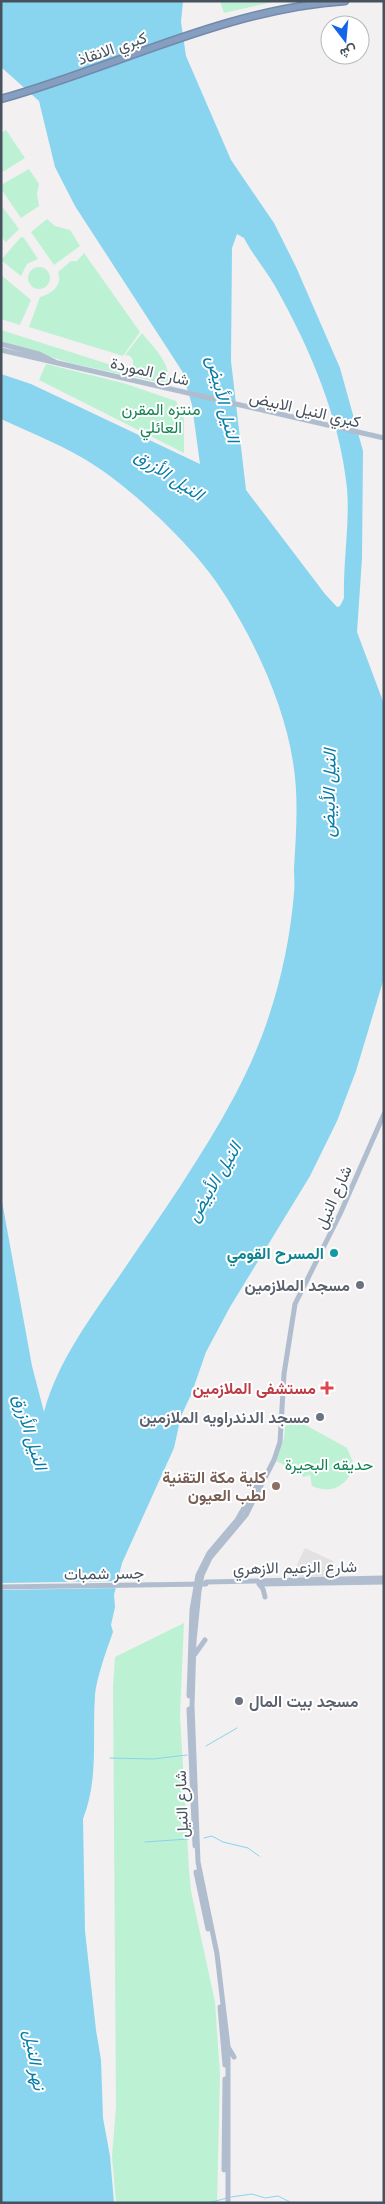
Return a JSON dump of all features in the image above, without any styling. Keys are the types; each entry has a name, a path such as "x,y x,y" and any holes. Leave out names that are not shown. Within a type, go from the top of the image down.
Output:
{"highway":[{"path":"231,20 306,1"},
{"path":"231,20 285,8 345,1"},
{"name":"كبري الانقاذ","path":"1,97 231,20"}],"main road":[{"path":"1,344 39,354 58,363"},
{"path":"1,350 58,363"},
{"name":"شارع الموردة","path":"58,363 179,390"},
{"name":"كبري النيل الابيض","path":"179,390 384,438"},
{"name":"شارع النيل","path":"225,2194 229,2134 228,2046 217,1954 199,1870 192,1706 199,1591 205,1567 213,1553 246,1514 274,1460 280,1436 284,1374 296,1299 340,1214 384,1114"},
{"name":"شارع النيل","path":"225,2194 226,2080 223,2040 214,1954 196,1870 189,1689 193,1594 206,1557 242,1513 271,1460 280,1436"},
{"name":"شارع الزعيم الازهري","path":"206,1583 259,1584 384,1578"},
{"name":"شارع الزعيم الازهري","path":"206,1583 384,1582"},
{"name":"جسر شمبات","path":"1,1586 206,1583"},
{"path":"259,1584 264,1589 265,1597"},
{"path":"194,1658 204,1640 199,1640 195,1634"},
{"path":"223,2040 234,2057"},
{"path":"225,2194 227,2203"}],"shaded area":[{"path":"305,1548 333,1561 335,1577 291,1577"}],"green space":[{"path":"220,1 277,1 224,13"},
{"path":"6,130 25,158 1,173 1,133"},
{"path":"29,169 39,184 37,194 39,206 21,218 1,189 1,185"},
{"path":"1,205 19,229 6,242 1,237"},
{"path":"47,219 55,226 70,230 80,246 54,265 31,232"},
{"path":"21,237 24,238 38,259 27,264 21,276 1,260"},
{"path":"84,253 140,332 123,356 29,327 40,297 49,294 58,285 58,272 71,261 77,261"},
{"path":"39,267 47,270 50,278 47,286 39,289 31,286 28,278 31,270"},
{"path":"1,275 31,300 20,325 1,319"},
{"path":"1,330 127,370 133,367 133,360 130,356 125,355 142,333 157,351 168,370 167,384 70,363 1,341"},
{"name":"منتزه المقرن العائلي","path":"46,364 123,383 176,401 184,419 184,453 39,380"},
{"name":"حديقه البحيرة","path":"286,1417 302,1423 347,1448 354,1465 348,1478 343,1483 332,1489 319,1489 312,1486 310,1475 303,1477 301,1473 276,1461 284,1438"},
{"path":"184,1623 180,1716 189,1870 191,1891 215,2002 220,2074 217,2203 116,2203 112,2156 116,2107 113,1687 115,1657"}],"water":[{"path":"1,1 183,1 181,22 186,56 231,160 274,223 296,267 340,368 363,451 362,558 357,632 384,704 384,978 356,1071 337,1121 310,1176 230,1307 206,1352 191,1395 181,1416 174,1448 122,1563 114,1595 115,1607 111,1625 113,1632 97,1681 94,1712 93,1773 88,1804 83,1819 85,1931 101,2060 103,2118 110,2156 114,2203 1,2203 1,1196 32,1366 44,1412 57,1375 75,1342 193,1166 234,1097 257,1049 281,973 291,920 294,887 296,789 289,739 274,692 242,624 206,568 162,520 112,477 74,453 1,419 1,374 31,384 200,464 192,405 182,371 75,206 55,167 39,101 1,67","holes":["237,234 244,238 275,286 300,333 321,383 338,435 347,488 348,514 344,598 340,606 337,607 246,490 231,361 232,248"]}],"pier":[{"path":"121,1581 119,1588 1,1590 1,1583"}],"waterway":[{"path":"206,1746 237,1728"},
{"path":"110,1758 153,1759 187,1755"},
{"path":"204,1838 212,1836 223,1842 248,1848 259,1856"},
{"path":"145,1842 188,1839"},
{"path":"231,2197 252,2194 265,2198 278,2196 288,2201"},
{"path":"208,2203 227,2198"}],"place":[{"name":"المسرح القومي","path":"334,1253"},
{"name":"مسجد الملازمين","path":"360,1285"},
{"name":"مستشفى الملازمين","path":"327,1388"},
{"name":"مسجد الدندراويه الملازمين","path":"320,1417"},
{"name":"كلية مكة التقنية لطب العيون","path":"276,1486"},
{"name":"مسجد بيت المال","path":"239,1701"}],"water label":[{"name":"النيل الأبيض","path":"223,399"},
{"name":"النيل الأزرق","path":"169,475"},
{"name":"النيل الأبيض","path":"329,793"},
{"name":"النيل الأبيض","path":"214,1182"},
{"name":"النيل الأزرق","path":"30,1432"},
{"name":"نهر النيل","path":"35,2060"}]}
